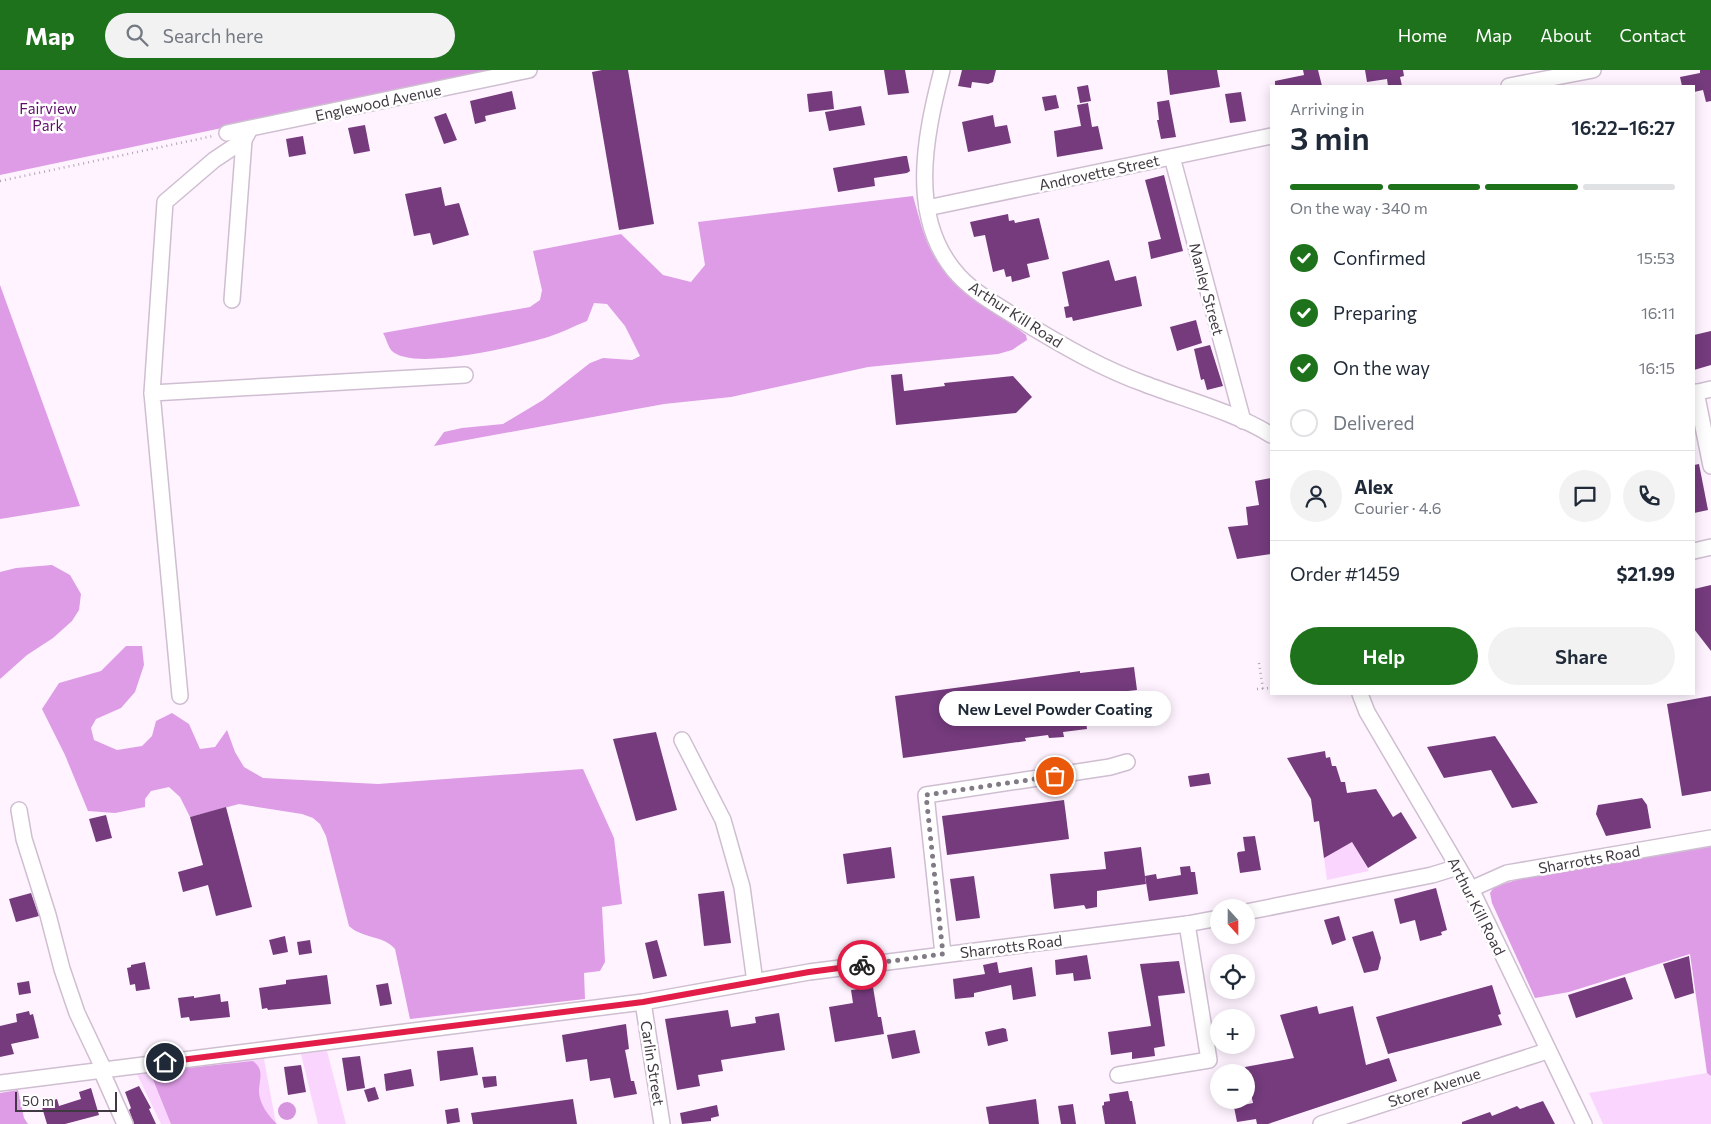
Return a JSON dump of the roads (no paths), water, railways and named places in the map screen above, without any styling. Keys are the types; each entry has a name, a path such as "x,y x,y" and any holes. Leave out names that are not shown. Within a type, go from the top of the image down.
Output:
{"street":[{"name":"Englewood Avenue","path":"227,133 247,134 529,70"},
{"name":"Arthur Kill Road","path":"942,70 927,131 925,161 927,208 936,239 959,275 991,301 1054,340 1104,367 1243,421 1270,434"},
{"path":"1512,85 1539,75 1566,81 1593,70"},
{"path":"232,300 247,134"},
{"path":"180,696 152,393 165,202 247,134"},
{"name":"Androvette Street","path":"927,208 1270,136"},
{"name":"Manley Street","path":"1172,157 1243,421"},
{"path":"152,393 465,375"},
{"path":"1711,389 1695,393 1711,466"},
{"path":"1695,551 1711,547"},
{"name":"Arthur Kill Road","path":"1360,695 1367,712 1471,889 1584,1124"},
{"path":"682,740 723,820 742,887 755,982"},
{"path":"943,954 926,795 1110,768 1127,762"},
{"path":"19,810 24,839 48,915 62,969 77,1013 125,1124"},
{"name":"Sharrotts Road","path":"1471,889 1507,873 1711,838"},
{"path":"1255,910 1432,875 1458,867"},
{"name":"Sharrotts Road","path":"0,1083 643,1002 755,982 943,954 1210,920"},
{"path":"1118,1075 1209,1060 1187,924"},
{"name":"Carlin Street","path":"643,1002 662,1124"},
{"name":"Storer Avenue","path":"1321,1124 1547,1050"}],"place":[{"name":"New Level Powder Coating","path":"1055,776"}],"park label":[{"name":"Fairview Park","path":"48,116"}]}
